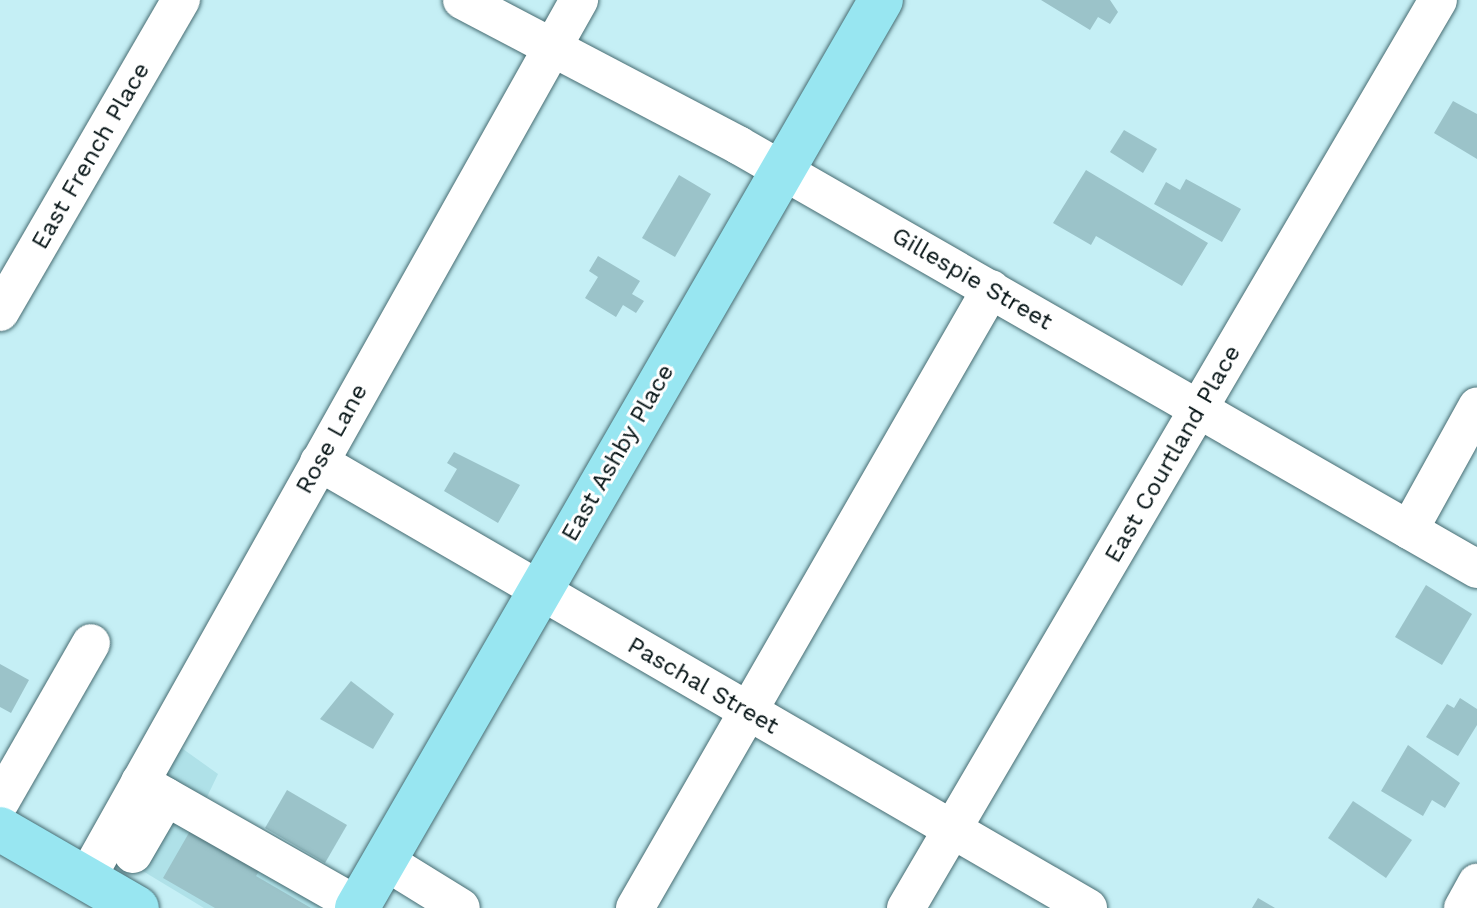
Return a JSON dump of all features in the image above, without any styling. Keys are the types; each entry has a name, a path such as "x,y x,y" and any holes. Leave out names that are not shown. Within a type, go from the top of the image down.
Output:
{"main road":[{"name":"East Ashby Place","path":"358,907 881,0"},
{"path":"0,829 137,908"}],"street":[{"name":"East French Place","path":"0,312 181,0"},
{"name":"Gillespie Street","path":"462,0 781,169 1477,569"},
{"name":"Rose Lane","path":"86,879 153,790 319,462 579,0"},
{"name":"East Courtland Place","path":"906,908 1438,0"},
{"path":"635,908 745,710 991,289"},
{"path":"1409,530 1477,407"},
{"name":"Paschal Street","path":"319,462 1088,908"},
{"path":"0,802 91,643"},
{"path":"133,854 153,790 358,907"},
{"path":"385,861 461,908"},
{"path":"1463,908 1477,883"}],"shaded area":[{"path":"169,739 218,774 206,799 338,876 319,908 204,908 108,850"}],"building":[{"path":"1041,0 1110,0 1118,12 1110,24 1098,17 1090,30"},
{"path":"1453,101 1477,114 1477,159 1434,133"},
{"path":"1124,130 1157,149 1143,173 1110,152"},
{"path":"1086,170 1208,243 1182,286 1096,236 1091,245 1053,223"},
{"path":"679,175 711,194 675,257 642,238"},
{"path":"1186,179 1241,209 1222,242 1154,204 1166,182 1180,190"},
{"path":"598,256 640,281 632,294 644,301 636,313 623,305 616,317 585,298 598,277 589,271"},
{"path":"454,452 520,485 498,523 444,491 457,469 447,463"},
{"path":"1426,585 1472,614 1442,665 1395,637"},
{"path":"0,664 29,680 11,713 0,707"},
{"path":"351,681 394,714 373,749 320,719"},
{"path":"1460,698 1477,709 1477,725 1458,756 1426,737 1447,704 1454,708"},
{"path":"1408,745 1460,783 1445,808 1432,800 1423,816 1381,791"},
{"path":"287,790 347,825 325,863 265,828"},
{"path":"1353,801 1412,840 1386,878 1328,838"},
{"path":"194,824 263,865 256,876 311,908 215,908 163,878"},
{"path":"1258,898 1275,908 1252,908"}]}
